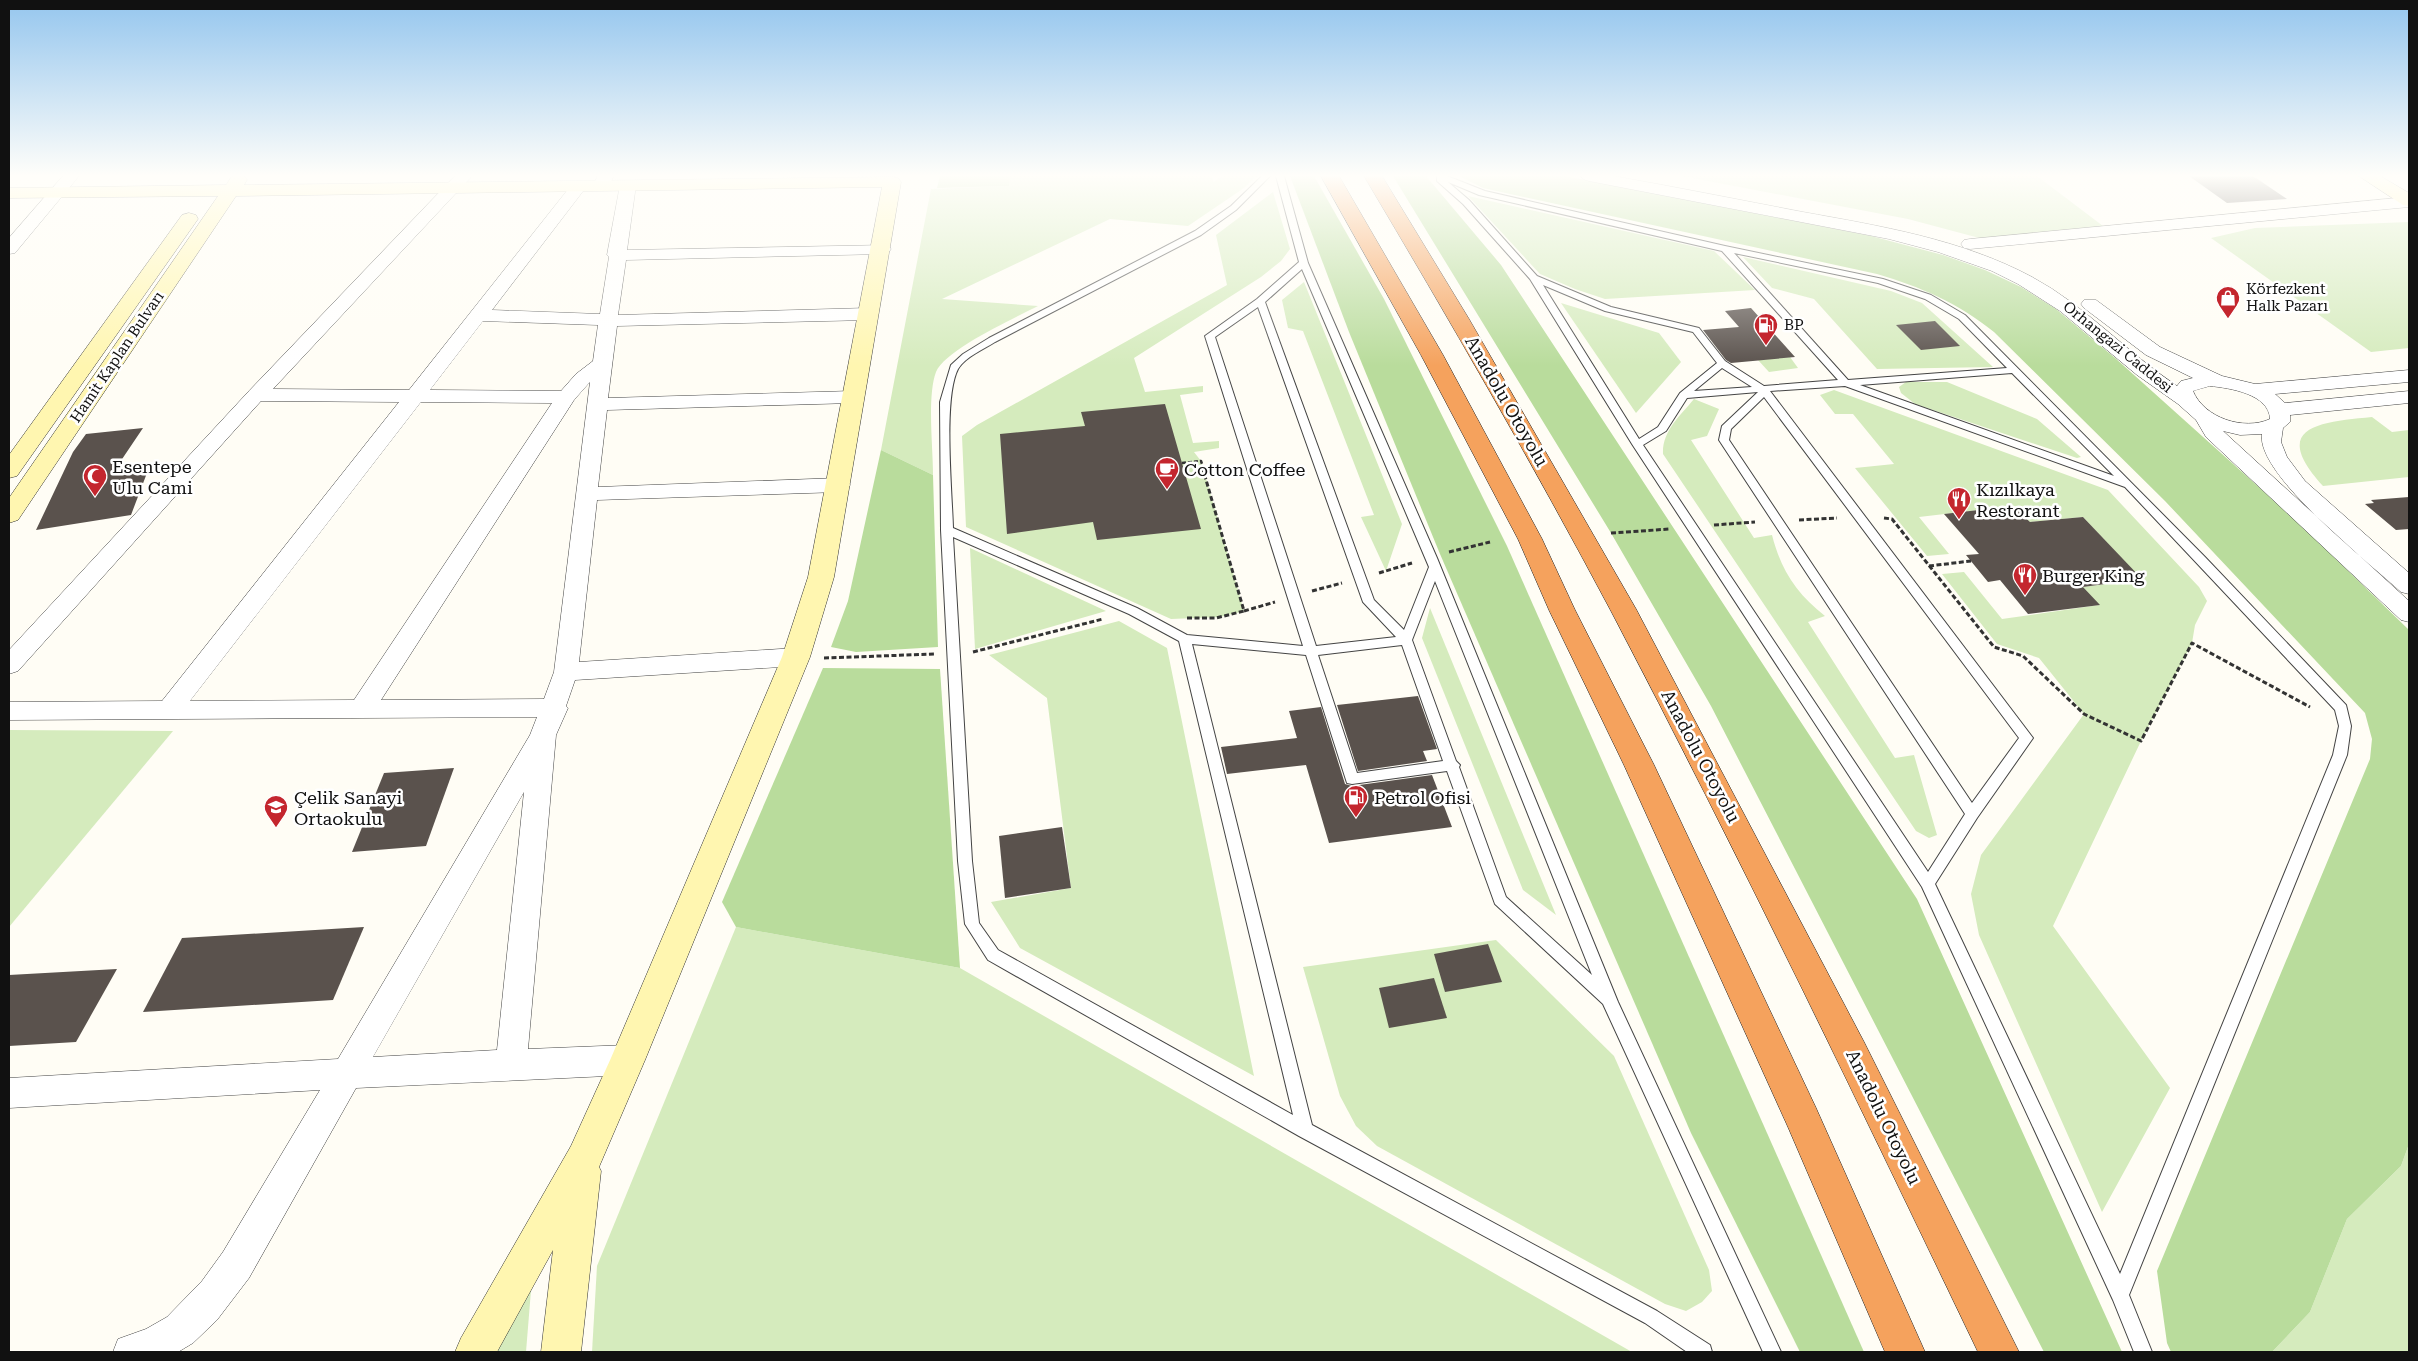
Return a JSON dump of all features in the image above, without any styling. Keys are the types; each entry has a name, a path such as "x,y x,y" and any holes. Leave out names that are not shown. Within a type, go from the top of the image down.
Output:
{"highway":[{"path":"1366,240 1437,363 1530,539 1672,836 1799,1111 1906,1352"},
{"name":"Anadolu Otoyolu","path":"1411,240 1488,367 1583,536 1711,773 1882,1113 1999,1352"}],"street":[{"name":"Hamit Kaplan Bulvarı","path":"9,471 16,450 181,240"},
{"name":"Hamit Kaplan Bulvarı","path":"9,515 189,240"},
{"path":"9,665 256,395 404,240"},
{"path":"168,711 413,396 478,315 544,240"},
{"path":"132,1352 151,1348 182,1330 208,1305 236,1264 348,1074 549,721 566,672 597,404 619,240"},
{"path":"475,1352 584,1159 628,1060 796,658 821,577 839,485 868,314 883,240"},
{"name":"Orhangazi Caddesi","path":"1913,240 1965,253 1996,265 2062,301 2158,383 2184,399 2191,408 2203,415"},
{"name":"Orhangazi Caddesi","path":"1955,240 1970,244 2044,276 2080,297 2153,351 2215,380"},
{"path":"1970,244 2017,240"},
{"path":"616,255 882,249"},
{"path":"478,315 608,320 868,314"},
{"path":"361,710 566,397 583,378 602,363"},
{"path":"2254,390 2409,376"},
{"path":"2184,399 2184,391 2188,385 2197,381 2215,380 2234,383 2254,390 2270,400 2276,419 2271,442 2277,458 2297,486 2409,586"},
{"path":"256,395 566,397"},
{"path":"597,404 853,397"},
{"path":"2203,415 2215,422 2247,430 2276,419 2409,397"},
{"path":"2203,415 2213,433 2409,614"},
{"path":"588,494 839,485"},
{"path":"566,672 796,658"},
{"path":"9,711 361,710 549,721"},
{"path":"510,1064 549,721"},
{"path":"9,1093 510,1064 628,1060"},
{"path":"562,1352 584,1159"}],"lane":[{"path":"1190,240 992,340 966,356 954,367 945,402 947,530 965,861 972,924 993,955 1305,1130 1651,1317 1703,1352"},
{"path":"1298,240 1304,263 1434,568 1610,1002 1772,1352"},
{"path":"1500,240 1534,278 1637,444 1928,884 2120,1295 2143,1352"},
{"path":"1684,240 1880,281 1928,297 1962,317 2264,624 2341,708 2345,726 2340,755 2120,1295"},
{"path":"1725,249 1846,383 2130,486"},
{"path":"1304,263 1260,301 1210,336 1352,779 1453,765"},
{"path":"1534,278 1608,309 1696,330 1722,363 1765,390 2026,738 1972,814 1928,884"},
{"path":"1260,301 1369,602 1406,640 1453,765 1500,900 1610,1002"},
{"path":"1637,444 1662,429 1684,395 1722,363"},
{"path":"1684,395 2015,370"},
{"path":"1765,390 1726,428 1724,440 1972,814"},
{"path":"947,530 1133,611 1185,639 1312,651 1406,640"},
{"path":"1406,640 1434,568"},
{"path":"1185,639 1305,1130"}],"path":[{"path":"1611,533 1859,516 1892,519 1994,646 2023,656 2084,714 2141,740 2192,643 2345,726"},
{"path":"1929,566 1971,561"}],"green space":[{"path":"921,240 1067,240 942,299 1038,306 967,344 942,363 936,372 933,382 931,408 933,475 881,450"},
{"path":"1217,240 1287,240 1290,249 1281,261 1261,277 1134,358 1145,392 1203,386 1203,392 1180,395 1193,443 1219,441 1219,448 1194,452 1201,461 1244,611 1220,617 1171,619 966,527 962,436 977,425 1227,285"},
{"path":"1314,240 1350,240 1384,299 1507,546 1864,1352 1800,1352 1691,1133 1440,554 1349,332"},
{"path":"1432,240 1480,240 1501,265 1917,899 2122,1352 2044,1352 1711,706 1611,533"},
{"path":"1508,240 1663,240 1714,251 1755,290 1605,299 1540,274"},
{"path":"1719,240 1884,240 1943,255 1985,270 2021,287 2056,309 2114,357 2300,524 2409,630 2409,1144 2401,1166 2347,1219 2310,1312 2272,1352 2171,1352 2167,1343 2157,1271 2370,759 2372,739 2365,713 2165,501 1994,332 1953,304 1909,284 1877,274"},
{"path":"2213,240 2409,240 2409,348 2371,352"},
{"path":"1743,257 1891,291 1922,303 1993,367 1877,369 1814,299 1772,288"},
{"path":"1304,282 1402,524 1386,571 1361,517 1374,515 1303,331 1288,328 1282,300"},
{"path":"1561,303 1659,333 1681,362 1636,413"},
{"path":"1790,357 1798,368 1769,372 1758,360"},
{"path":"1906,382 1947,382 2037,419 2081,457 2077,458 1915,404 1901,393 1899,387"},
{"path":"1834,390 2108,490 2199,587 2207,601 2195,625 2192,643 2141,741 2053,926 2170,1088 2102,1212 1979,935 1971,894 1981,855 2084,714 2039,658 1997,644 1942,574 1964,572 2002,619 2099,605 2083,587 2141,579 2083,517 2030,522 2013,506 1919,517 1949,554 1927,556 1855,468 1894,464 1853,414 1835,414 1820,395"},
{"path":"1694,399 1719,409 1707,436 1691,440 1754,538 1772,535 1780,559 1791,580 1806,599 1825,616 1808,622 1895,758 1914,755 1937,835 1929,838 1916,831 1663,454 1665,438 1678,418"},
{"path":"2372,417 2392,432 2409,430 2409,477 2323,486 2307,466 2300,451 2301,439 2308,431 2320,425 2335,421"},
{"path":"881,450 933,475 938,647 856,652 831,647 848,601"},
{"path":"970,548 1106,611 975,649"},
{"path":"1430,608 1556,915 1523,890 1422,638"},
{"path":"1119,621 1167,648 1254,1076 1020,948 991,902 1071,888 1047,698 989,655"},
{"path":"823,668 940,669 960,968 736,927 722,902"},
{"path":"9,730 173,731 9,927"},
{"path":"736,927 960,968 1632,1352 592,1352 597,1266"},
{"path":"1496,940 1614,1056 1709,1270 1712,1291 1702,1302 1686,1311 1665,1304 1377,1146 1356,1126 1340,1096 1303,967"},
{"path":"2409,1144 2409,1352 2272,1352 2310,1312 2347,1219 2401,1166"},
{"path":"532,1278 526,1352 493,1352"}],"building":[{"path":"1751,308 1795,357 1731,363 1726,360 1703,330 1739,327 1725,311"},
{"path":"1935,321 1960,346 1921,350 1896,325"},
{"path":"1165,404 1201,529 1097,540 1093,522 1007,534 1000,434 1085,426 1081,412"},
{"name":"Esentepe Ulu Cami","path":"143,428 114,471 150,465 131,515 36,530 73,452 86,434"},
{"path":"2409,497 2409,529 2396,530 2365,504 2374,503 2371,500"},
{"path":"2013,506 2030,522 2083,517 2142,579 2083,587 2100,605 2028,614 2000,580 1988,582 1966,555 1979,554 1944,514"},
{"path":"1418,696 1437,749 1423,751 1427,761 1358,771 1337,705"},
{"path":"1321,707 1345,784 1352,786 1432,775 1452,827 1329,843 1306,765 1227,774 1221,747 1297,738 1289,711"},
{"path":"454,768 426,846 352,852 384,773"},
{"path":"1062,827 1071,888 1005,898 999,836"},
{"path":"364,927 333,1000 143,1012 182,938"},
{"path":"1488,944 1502,982 1445,992 1434,954"},
{"path":"117,969 76,1042 9,1046 9,975"},
{"path":"1434,978 1447,1018 1389,1028 1379,988"}],"place":[{"name":"Körfezkent Halk Pazarı","path":"2228,319"},
{"name":"BP","path":"1766,346"},
{"name":"Cotton Coffee","path":"1167,490"},
{"name":"Esentepe Ulu Cami","path":"95,497"},
{"name":"Kızılkaya Restorant","path":"1959,520"},
{"name":"Burger King","path":"2025,596"},
{"name":"Petrol Ofisi","path":"1356,818"},
{"name":"Çelik Sanayi Ortaokulu","path":"276,828"}]}
